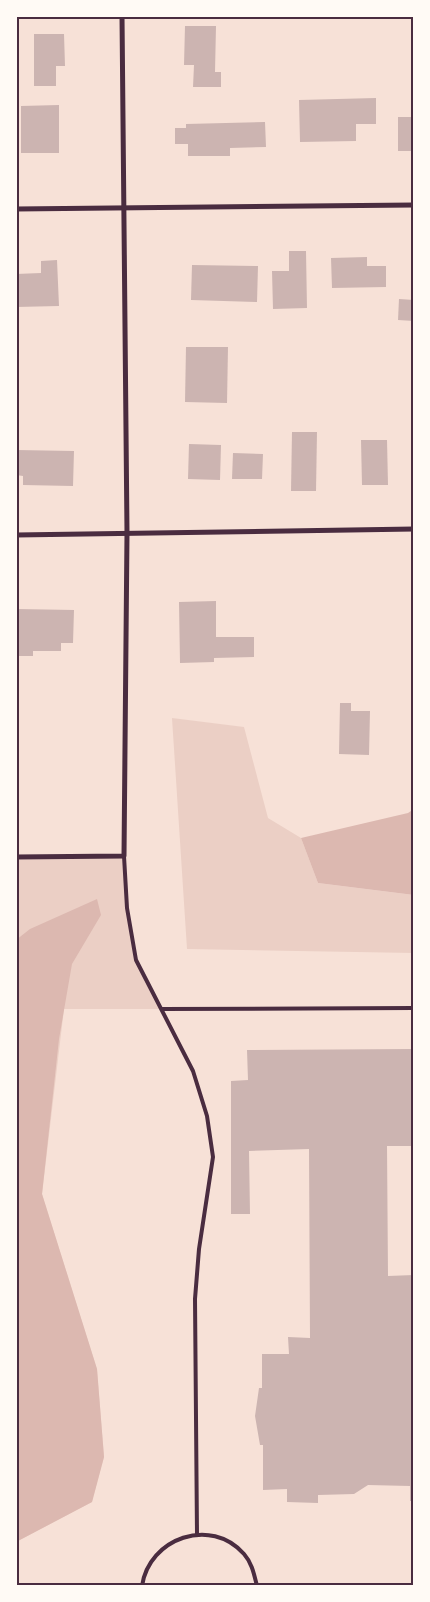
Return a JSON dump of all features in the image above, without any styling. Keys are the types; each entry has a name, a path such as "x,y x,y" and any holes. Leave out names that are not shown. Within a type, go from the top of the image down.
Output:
{"street":[{"path":"16,857 124,856 127,533 122,16"},
{"path":"16,209 414,205"},
{"path":"16,535 414,529"}],"lane":[{"path":"124,856 126,908 136,960 194,1070 207,1116 213,1156 195,1299 197,1534"},
{"path":"162,1009 414,1008"},
{"path":"142,1586 149,1565 161,1549 178,1538 197,1534 214,1536 231,1543 244,1554 253,1570 257,1586"}],"shaded area":[{"path":"172,718 244,727 268,818 301,838 318,883 414,895 414,953 187,949"},
{"path":"414,809 414,895 318,883 301,838 408,813"},
{"path":"124,856 127,908 136,960 162,1009 64,1009 42,1194 97,1369 104,1457 92,1502 16,1542 16,857"},
{"path":"97,899 101,915 72,964 59,1039 42,1194 97,1369 104,1457 92,1502 16,1542 16,940 30,929"}],"building":[{"path":"185,26 216,26 215,72 221,72 221,87 193,87 194,65 184,65"},
{"path":"34,34 64,34 65,66 56,66 56,86 34,86"},
{"path":"376,98 376,124 356,124 356,141 300,142 299,100"},
{"path":"59,105 59,153 21,153 21,106"},
{"path":"398,117 414,117 414,151 398,151"},
{"path":"265,122 266,147 230,148 230,156 188,156 188,144 175,144 175,128 186,128 186,124"},
{"path":"289,251 306,251 307,308 273,309 272,271 289,271"},
{"path":"367,257 367,266 386,266 386,287 332,288 331,258"},
{"path":"57,260 59,306 16,307 16,274 41,273 41,261"},
{"path":"192,265 258,266 257,302 191,300"},
{"path":"399,299 414,300 414,321 398,320"},
{"path":"186,347 228,347 227,403 185,402"},
{"path":"292,432 317,432 316,491 291,491"},
{"path":"361,440 387,440 388,485 362,485"},
{"path":"189,444 221,445 220,480 188,479"},
{"path":"411,445 414,445 414,467 412,467"},
{"path":"16,450 74,451 73,486 23,485 23,476 16,475"},
{"path":"233,453 263,454 262,479 232,479"},
{"path":"216,601 216,637 254,637 254,657 214,658 214,662 180,663 179,602"},
{"path":"16,609 74,610 73,643 61,643 61,651 33,651 33,656 16,656"},
{"path":"340,703 351,703 351,711 370,711 369,755 339,754"},
{"path":"414,1049 414,1146 387,1146 388,1276 414,1275 414,1501 410,1501 410,1486 368,1485 354,1494 318,1495 318,1503 287,1502 287,1489 263,1490 263,1445 260,1445 255,1416 259,1388 262,1388 262,1354 289,1354 288,1337 310,1338 309,1149 249,1151 250,1214 231,1214 231,1081 248,1080 247,1050"}]}
